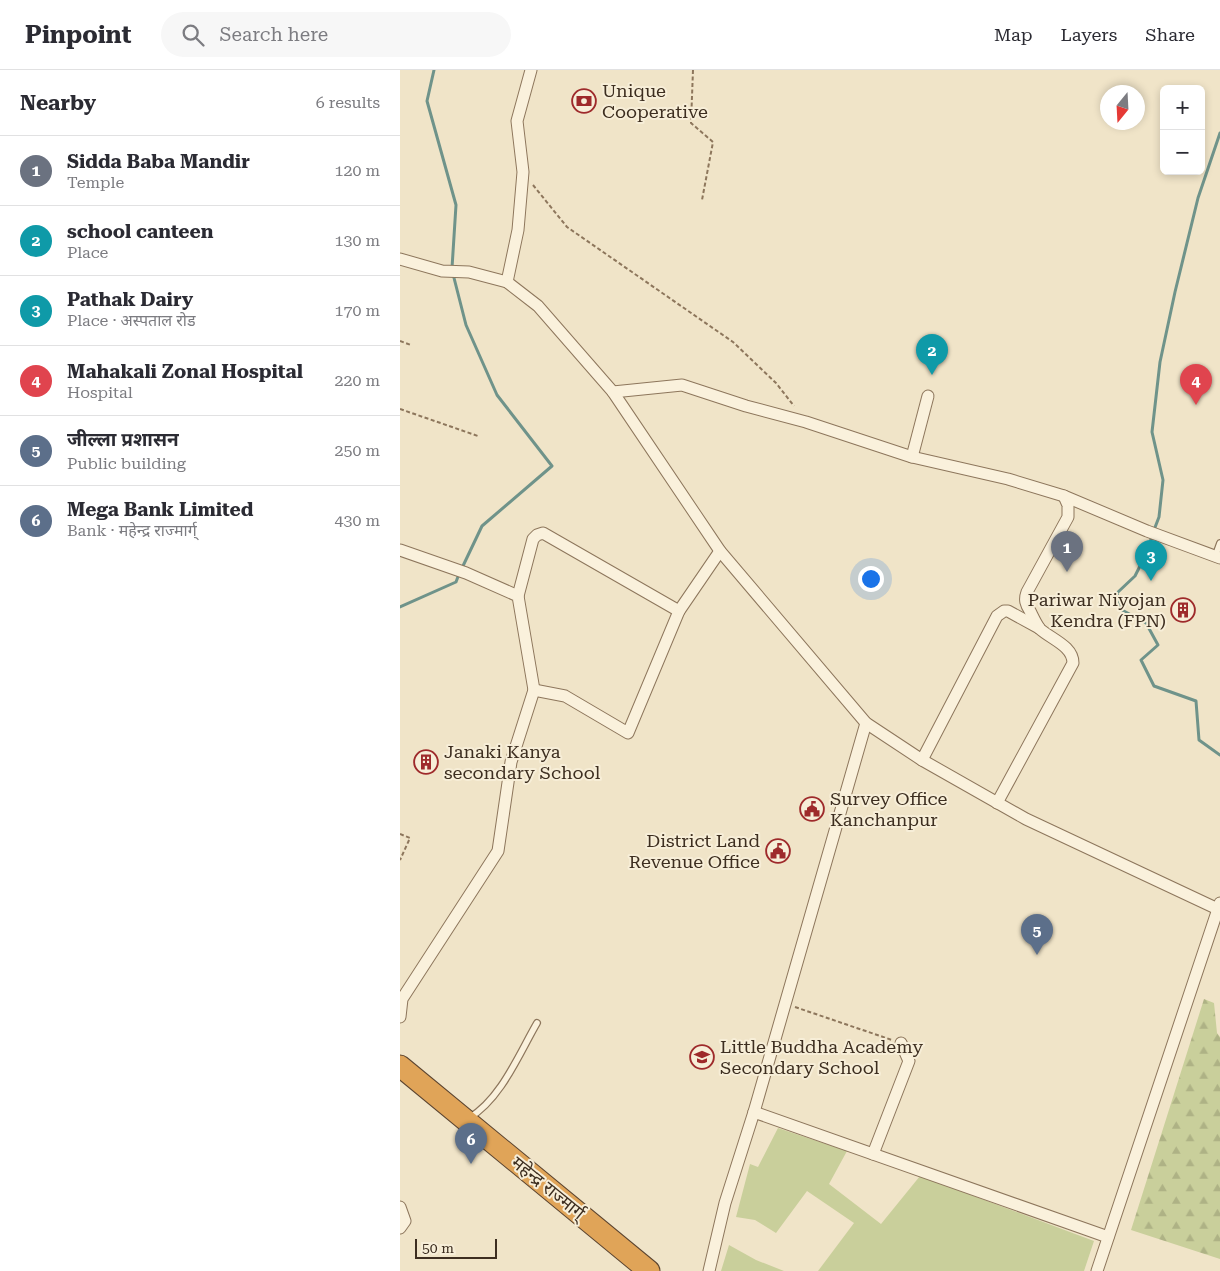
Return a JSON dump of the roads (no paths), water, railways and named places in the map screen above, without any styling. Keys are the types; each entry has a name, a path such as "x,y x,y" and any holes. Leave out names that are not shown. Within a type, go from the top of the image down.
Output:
{"highway":[{"name":"महेन्द्र राज्मार्ग्","path":"400,1066 649,1271"}],"street":[{"path":"507,282 518,230 523,172 517,121 532,70"},
{"path":"400,258 442,272 469,272 507,282 538,306 613,392 720,551 866,723 922,760 1026,819 1219,908 1097,1271"},
{"path":"613,392 682,385 746,406 806,422 912,457 1008,479 1064,496 1218,558"},
{"path":"912,457 928,396"},
{"path":"1039,628 1026,605 1025,596 1068,517 1068,505 1064,496"},
{"path":"400,1017 402,999 498,851 511,762 534,690 518,596 533,539 543,533 679,611"},
{"path":"400,550 466,573 518,596"},
{"path":"534,690 565,696 628,733 679,611 720,551"},
{"path":"922,760 997,616 1004,611 1008,611 1039,628 1068,650 1072,656 1073,663 997,803"},
{"path":"709,1271 725,1203 754,1112 866,723"},
{"path":"873,1154 909,1061 901,1043"},
{"path":"754,1112 1108,1237"},
{"path":"400,1207 405,1221 400,1228"}],"lane":[{"path":"1218,558 1220,543"},
{"path":"465,1120 479,1112 499,1089 537,1023"}],"waterway":[{"path":"434,70 427,101 456,205 452,268"},
{"path":"1154,530 1159,517 1163,480 1152,432 1160,362 1198,198 1220,133"},
{"path":"453,274 466,325 497,395 552,466 482,526 462,568"},
{"path":"1152,536 1147,552 1135,576 1117,593 1122,610 1146,623 1158,645 1141,660 1154,686 1196,701 1199,740 1220,755"},
{"path":"400,607 456,582 459,574"}],"place":[{"name":"Unique Cooperative","path":"584,101"},
{"name":"school canteen","path":"932,375"},
{"name":"Mahakali Zonal Hospital","path":"1196,405"},
{"name":"Sidda Baba Mandir","path":"1067,572"},
{"name":"Pathak Dairy","path":"1151,581"},
{"name":"Pariwar Niyojan Kendra (FPN)","path":"1183,610"},
{"name":"Janaki Kanya secondary School","path":"426,762"},
{"name":"Survey Office Kanchanpur","path":"812,809"},
{"name":"District Land Revenue Office","path":"778,851"},
{"name":"जील्ला प्रशासन","path":"1037,955"},
{"name":"Little Buddha Academy Secondary School","path":"702,1057"},
{"name":"Mega Bank Limited","path":"471,1164"}]}
